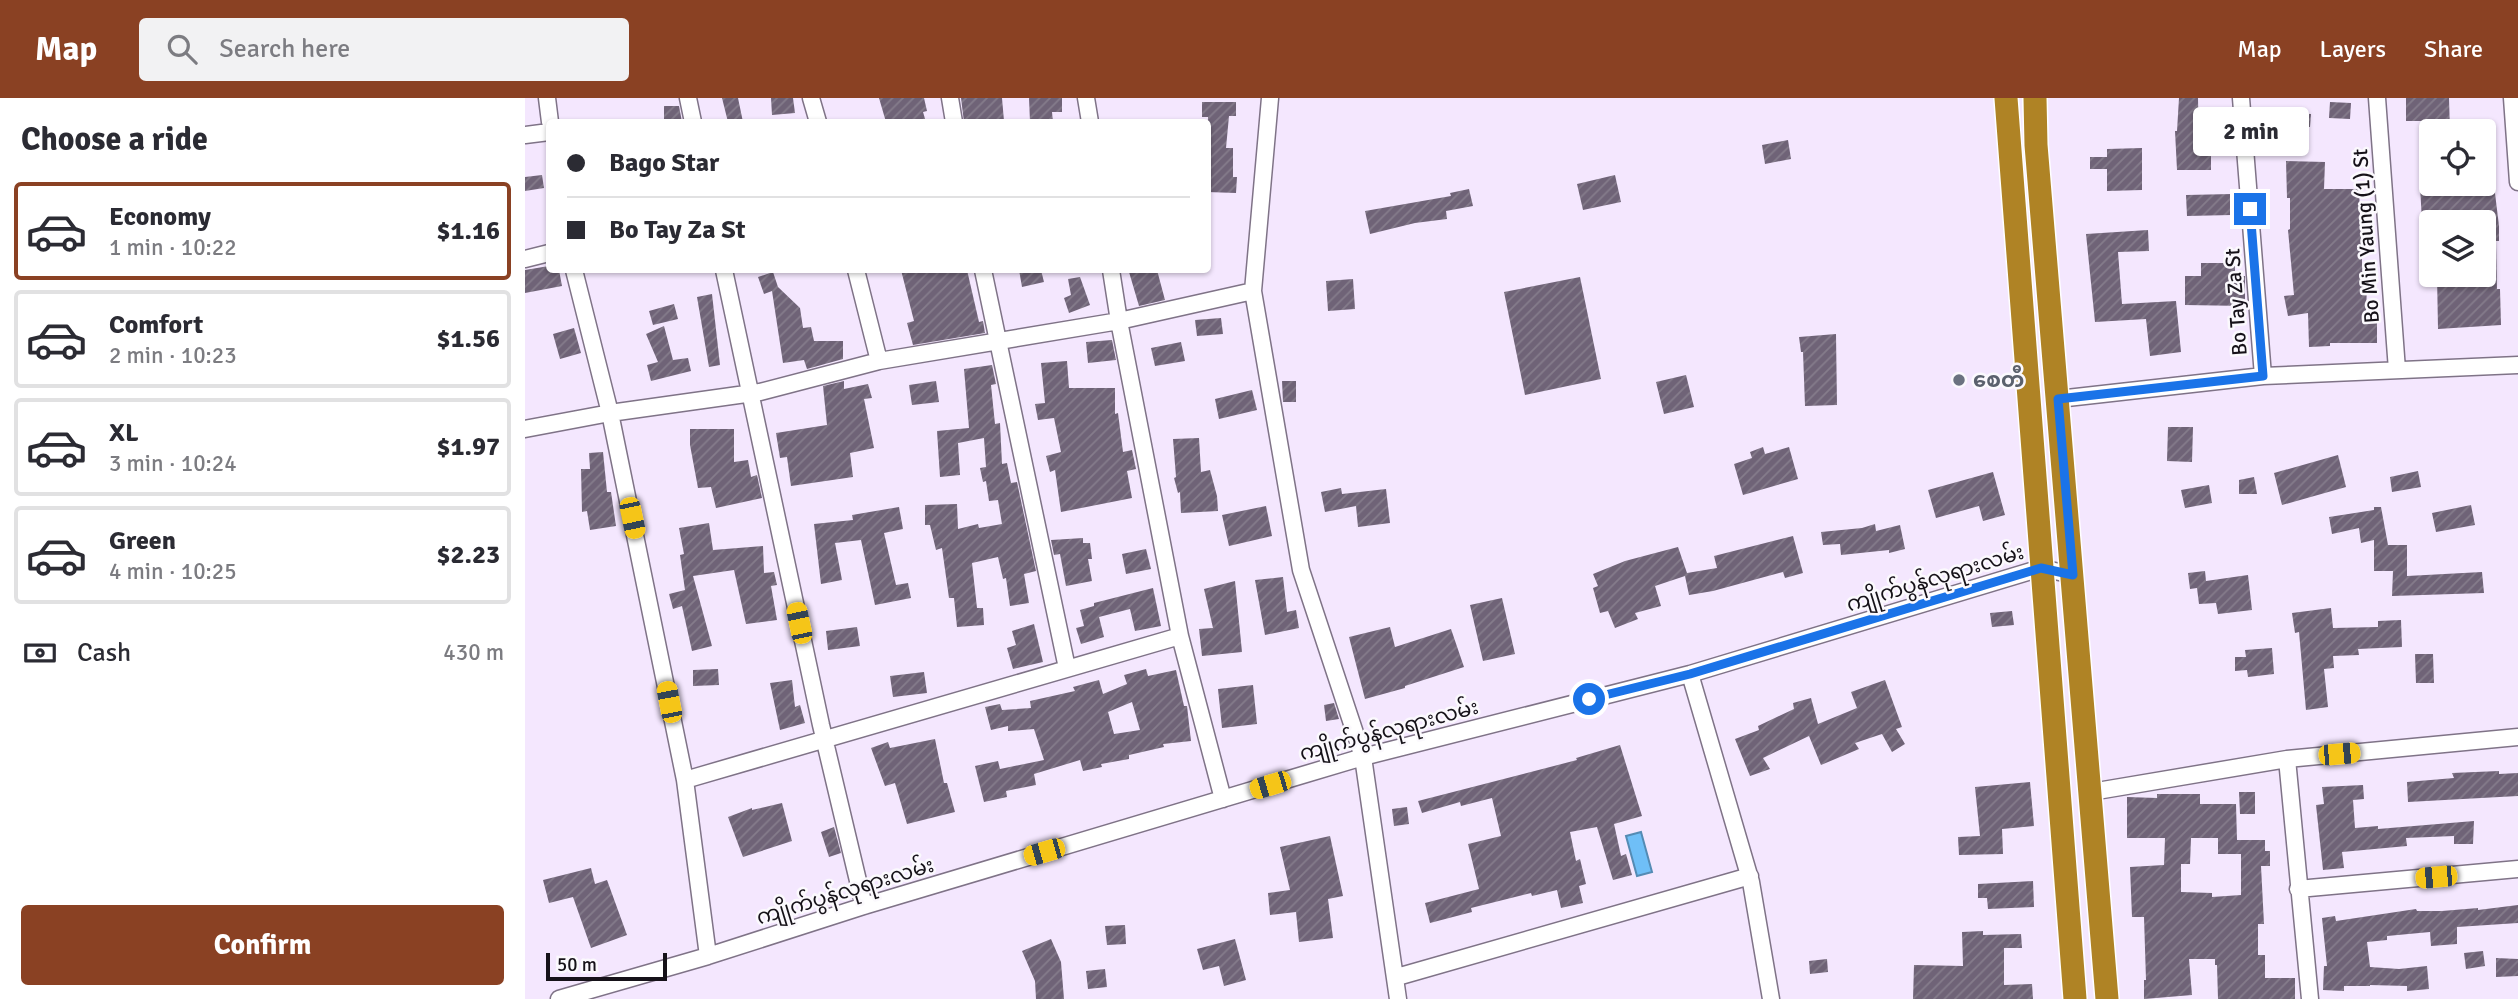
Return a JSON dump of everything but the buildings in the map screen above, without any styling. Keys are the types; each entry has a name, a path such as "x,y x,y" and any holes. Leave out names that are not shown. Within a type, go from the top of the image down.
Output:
{"highway":[{"path":"2006,98 2075,999"},
{"path":"2035,98 2036,145 2107,999"}],"street":[{"path":"547,98 550,119"},
{"path":"688,98 692,119"},
{"path":"811,98 817,119"},
{"path":"950,98 954,119"},
{"path":"1086,98 1090,119"},
{"path":"1271,98 1253,290 1301,570 1363,757 1398,999"},
{"name":"Bo Tay Za St","path":"2241,98 2263,376"},
{"name":"Bo Min Yaung (1) St","path":"2377,98 2397,370"},
{"path":"2512,98 2518,182"},
{"path":"525,135 546,132"},
{"path":"525,259 546,254"},
{"path":"575,273 610,413 685,780 708,956"},
{"path":"725,273 824,739 864,906"},
{"path":"857,273 879,361"},
{"path":"984,273 1067,668"},
{"path":"1111,273 1179,636 1223,799"},
{"path":"525,429 610,413 750,394 879,361 1119,321 1253,290"},
{"path":"2058,399 2263,376 2518,365"},
{"name":"ကျိုက်ပွန်လုရားလမ်း","path":"559,999 1363,757 1690,674 2041,568 2073,575"},
{"path":"685,780 1179,636"},
{"path":"1690,674 1750,876 1770,999"},
{"path":"2091,792 2287,759 2518,737"},
{"path":"2287,759 2311,999"},
{"path":"2298,889 2518,869"},
{"path":"1397,978 1750,876"}],"water":[{"path":"1641,832 1652,872 1637,876 1626,836"}],"place":[{"name":"စေတီ","path":"1959,380"}],"route":[{"path":"1589,699 1690,674 2041,568 2073,575 2058,399 2263,376 2250,209"}]}
